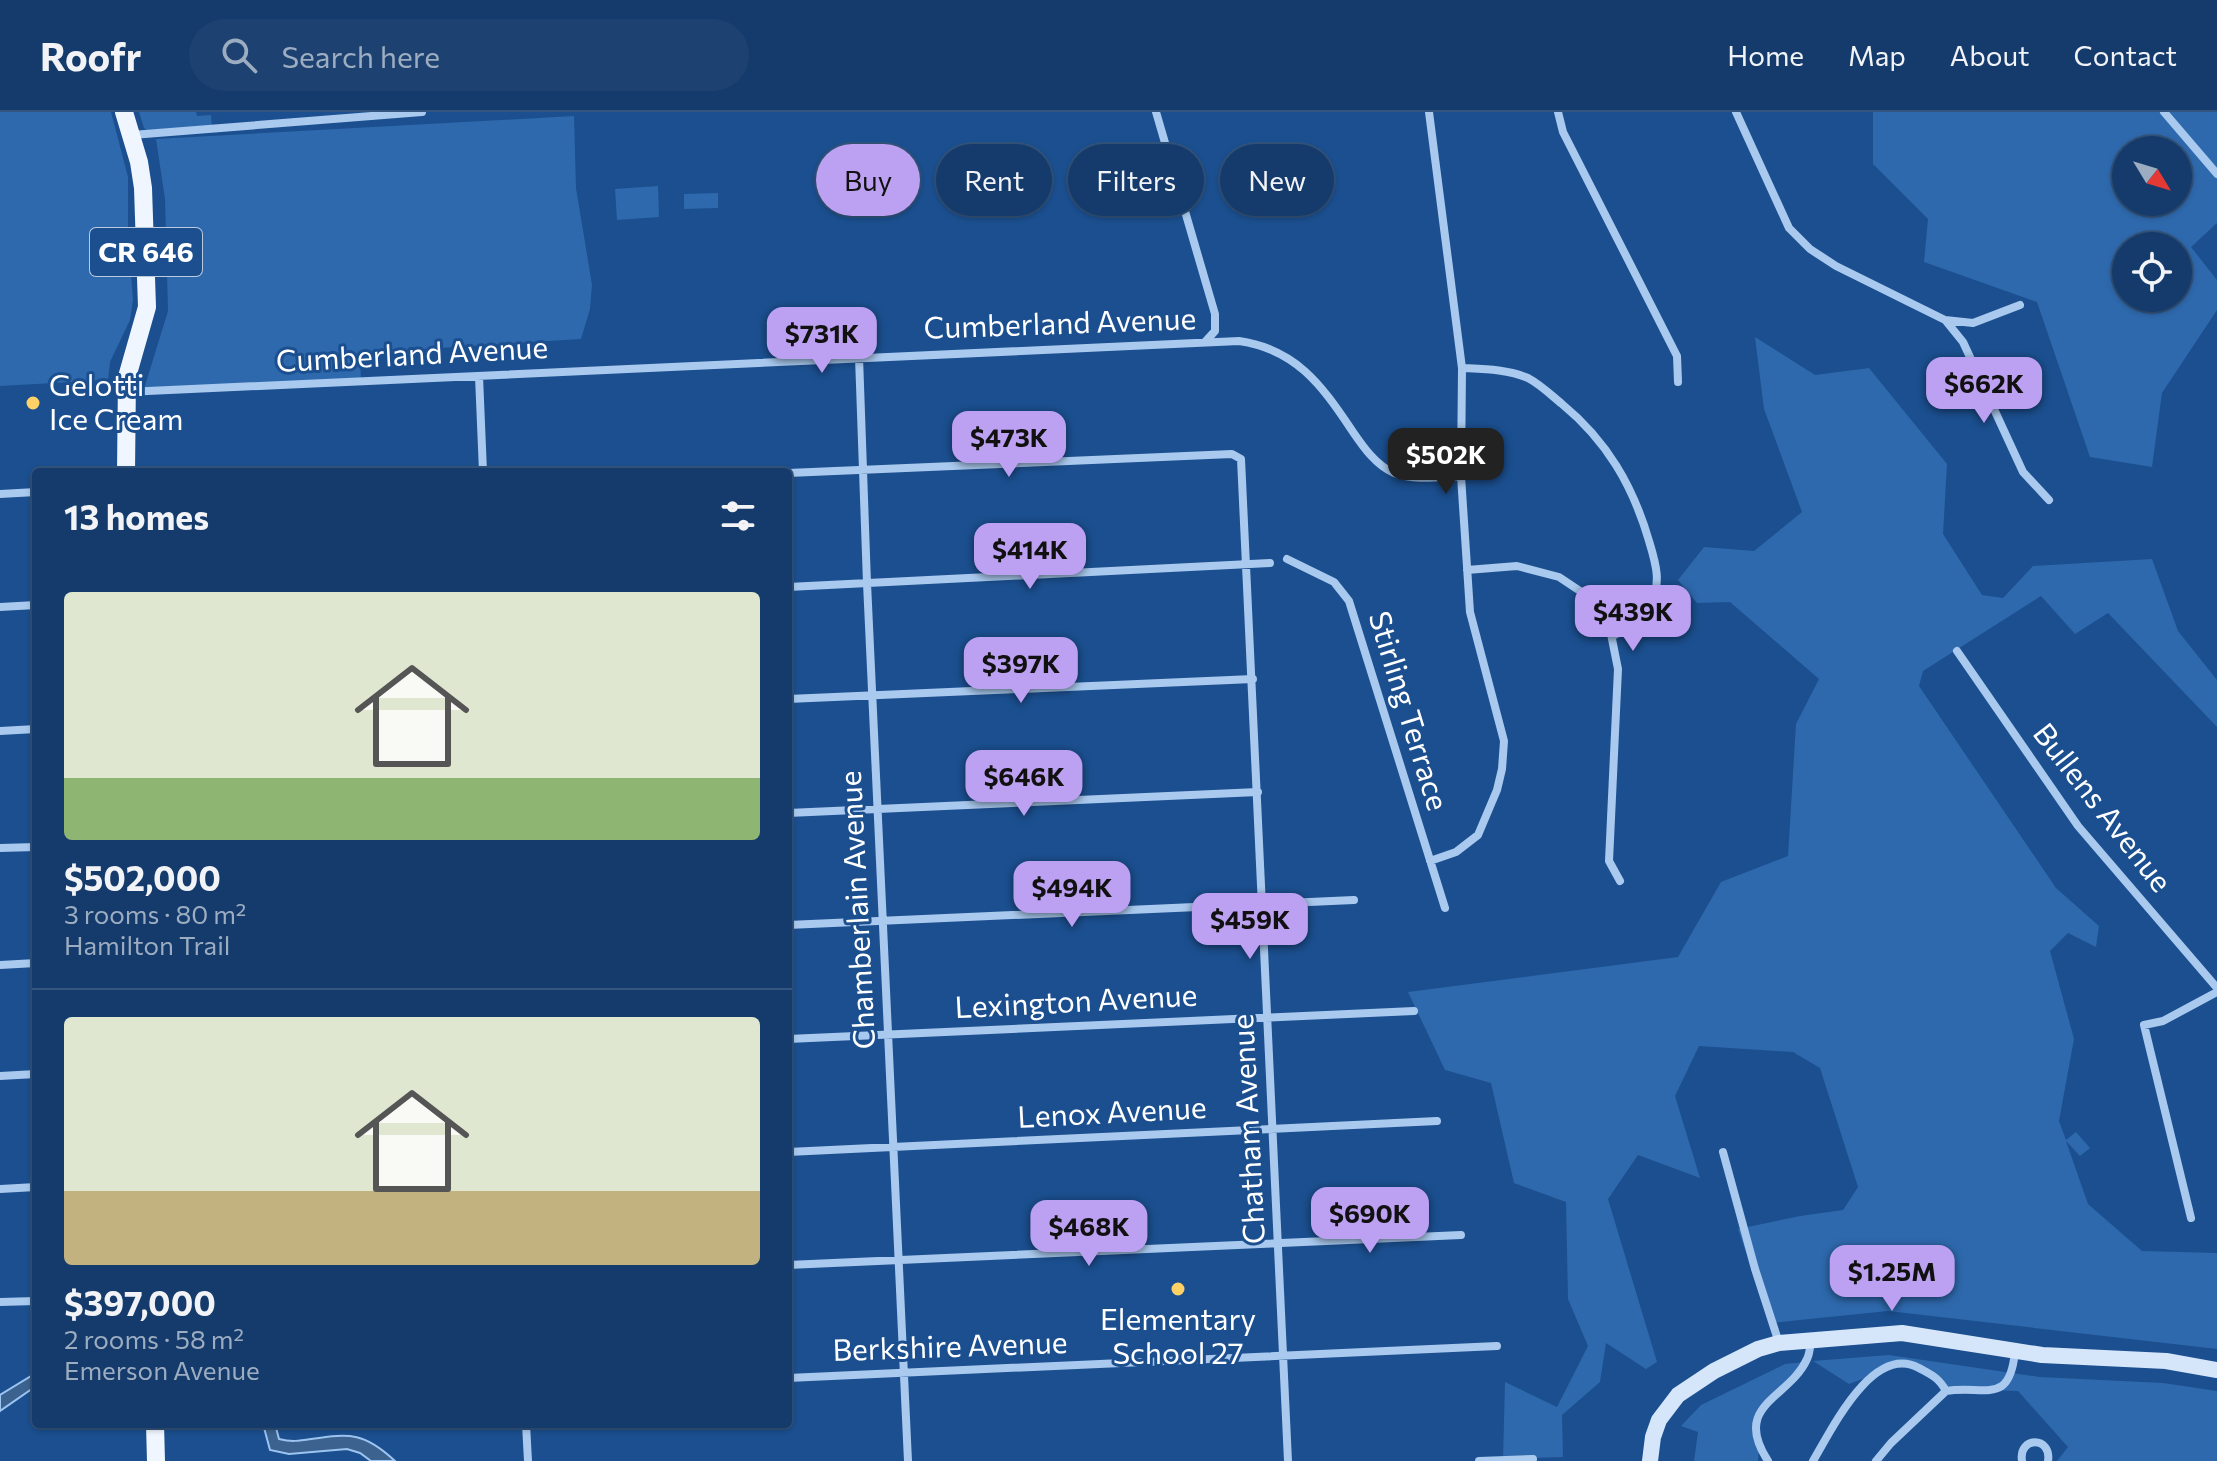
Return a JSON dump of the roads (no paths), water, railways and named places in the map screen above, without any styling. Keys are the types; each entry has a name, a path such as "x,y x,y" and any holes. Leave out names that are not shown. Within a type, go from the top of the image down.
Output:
{"main road":[{"name":"CR 646","path":"124,112 139,162 143,188 147,307 144,325 131,357 125,392 126,468"},
{"path":"1650,1461 1659,1420 1678,1395 1707,1375 1758,1349 1779,1343 1902,1333 2062,1357 2166,1361 2217,1370"},
{"path":"155,1428 156,1461"}],"street":[{"path":"131,135 422,112"},
{"path":"1156,112 1215,314 1215,331 1205,342"},
{"path":"1429,112 1462,368 1461,476 1473,628 1498,713 1504,757 1497,790 1478,835 1456,852 1430,861"},
{"path":"1558,112 1563,132 1677,356 1678,382"},
{"path":"1736,112 1782,214 1799,240 1836,266 1945,320 1973,323 2020,305"},
{"path":"2164,112 2217,174"},
{"path":"1945,320 1963,342 2023,472 2049,500"},
{"name":"Cumberland Avenue","path":"125,392 859,357 1205,342 1252,343 1276,351 1312,376 1361,443 1391,472 1418,479 1461,476"},
{"name":"Chamberlain Avenue","path":"859,357 908,1461"},
{"path":"1462,368 1504,371 1536,383 1592,431 1621,470 1636,500 1658,578 1647,611 1631,626 1613,636"},
{"path":"479,376 483,468"},
{"name":"Chatham Avenue","path":"863,470 1218,454 1232,454 1241,459 1288,1461"},
{"path":"792,473 863,470"},
{"path":"0,494 32,492"},
{"name":"Stirling Terrace","path":"1287,559 1326,576 1349,601 1445,908"},
{"path":"792,587 1270,563"},
{"path":"1467,570 1517,566 1559,577 1589,597 1613,636 1618,669 1609,861 1620,881"},
{"path":"0,607 32,605"},
{"name":"Bullens Avenue","path":"1957,651 2078,826 2217,990"},
{"path":"792,699 1253,679"},
{"path":"0,731 32,729"},
{"path":"792,813 1258,792"},
{"path":"0,848 32,847"},
{"path":"792,925 1354,900"},
{"path":"0,965 32,963"},
{"path":"2191,1218 2144,1025 2163,1021 2217,990"},
{"name":"Lexington Avenue","path":"792,1039 1414,1011"},
{"path":"0,1076 32,1074"},
{"name":"Lenox Avenue","path":"792,1152 1437,1121"},
{"path":"1723,1152 1779,1343"},
{"path":"0,1189 32,1187"},
{"path":"792,1265 1461,1235"},
{"path":"0,1302 32,1301"},
{"path":"1768,1461 1757,1437 1759,1415 1805,1362 1812,1339"},
{"name":"Berkshire Avenue","path":"792,1378 1497,1346"},
{"path":"1876,1461 1946,1391 1981,1391 2002,1387 2013,1374 2015,1351"},
{"path":"1813,1461 1850,1401 1874,1374 1891,1364 1908,1362 1939,1378 1946,1391"},
{"path":"526,1428 528,1461"},
{"path":"2022,1461 2024,1446 2031,1441 2046,1445 2048,1461"},
{"path":"1479,1461 1533,1459"}],"place":[{"name":"Gelotti Ice Cream","path":"33,403"},
{"name":"Elementary School 27","path":"1178,1289"}]}
